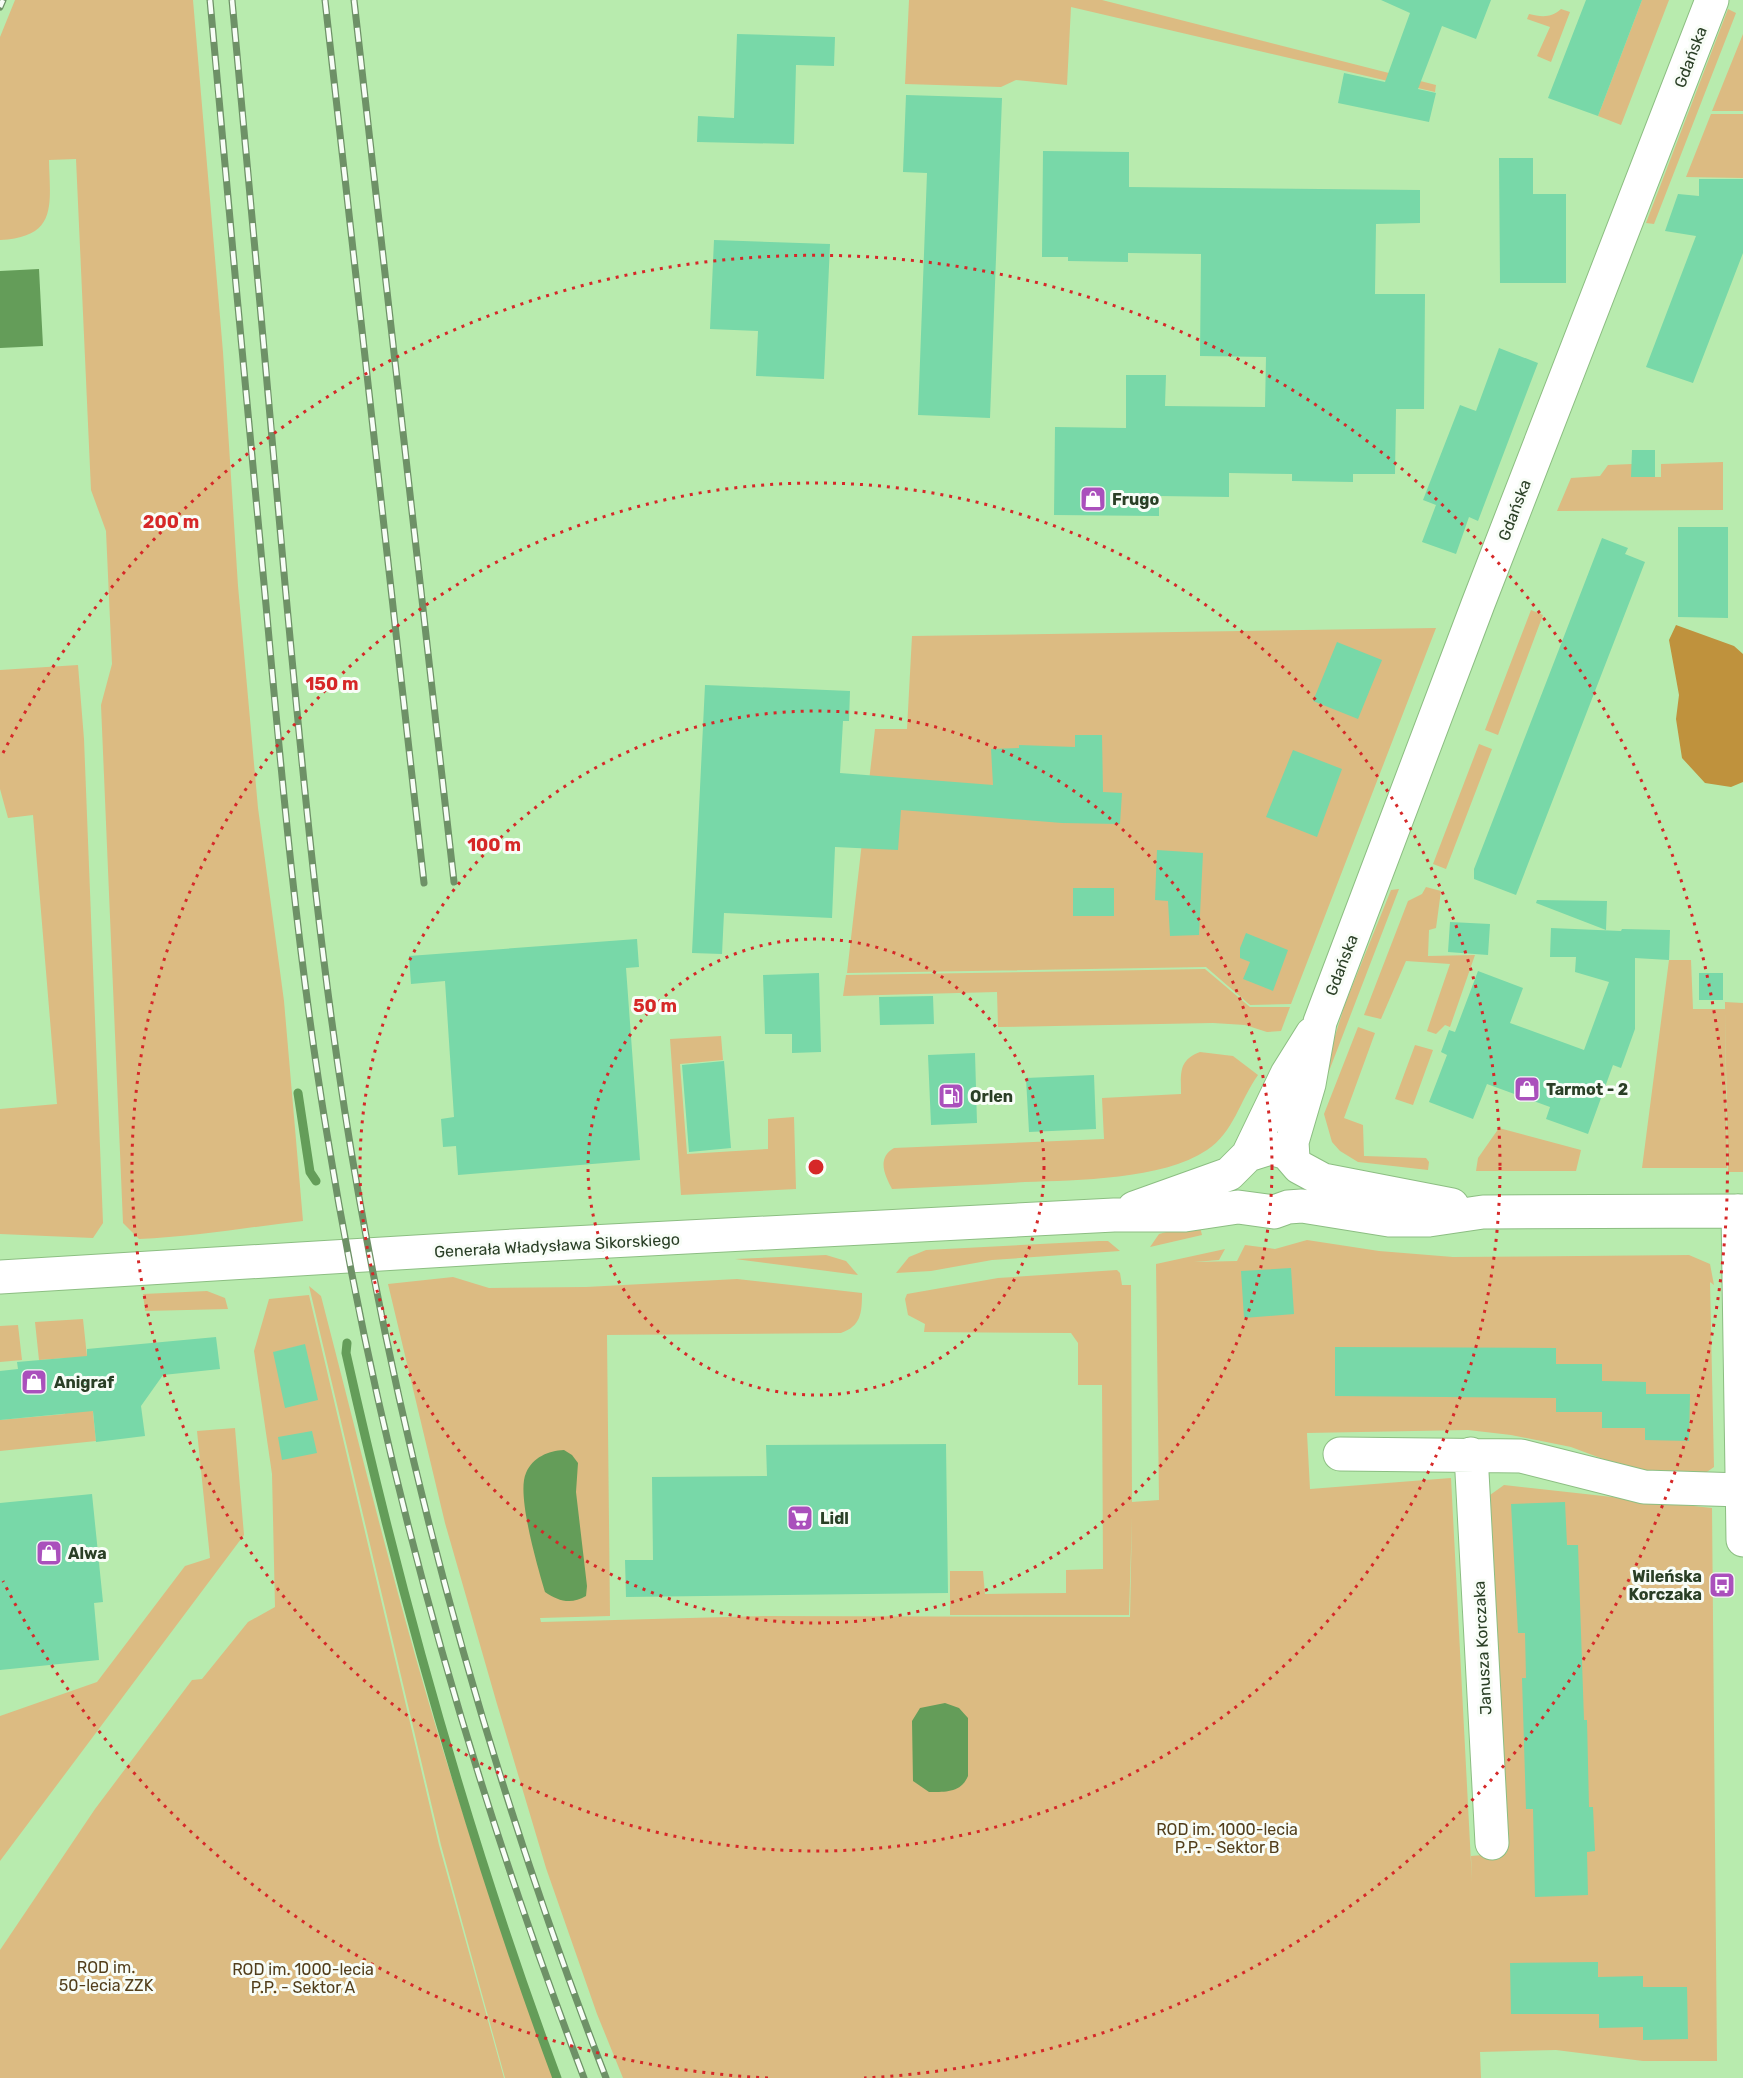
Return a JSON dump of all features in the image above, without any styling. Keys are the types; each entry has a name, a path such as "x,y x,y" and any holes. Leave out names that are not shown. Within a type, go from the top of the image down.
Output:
{"street":[{"name":"Gdańska","path":"1296,1162 1292,1142 1310,1084 1320,1022 1494,560 1712,0"},
{"name":"Gdańska","path":"1244,1161 1290,1068 1320,1022"},
{"name":"Generała Władysława Sikorskiego","path":"1114,1215 1218,1179 1244,1161 1270,1148 1323,1180 1483,1212"},
{"path":"1244,1161 1236,1185 1245,1202 1252,1208"},
{"path":"1288,1207 1301,1188 1296,1162"},
{"name":"Generała Władysława Sikorskiego","path":"0,1277 514,1246 1114,1215 1185,1215 1221,1209 1252,1208 1267,1213 1288,1207 1317,1207 1389,1220 1430,1220 1483,1212 1740,1211"},
{"path":"1740,1211 1743,1540"},
{"path":"1340,1454 1521,1456 1644,1487 1742,1490"},
{"name":"Janusza Korczaka","path":"1472,1454 1492,1843"}],"green space":[{"path":"15,0 193,0 223,352 238,586 258,808 284,1001 303,1221 139,1239 123,1223 101,705 112,664 106,531 91,490 76,159 49,160 49,204 47,216 41,225 32,233 19,238 0,240 0,37"},
{"path":"909,0 1102,0 1436,85 1435,92 1071,7 1067,85 1016,80 1001,87 905,84"},
{"path":"1642,0 1669,0 1621,125 1598,116"},
{"path":"1561,9 1570,12 1551,62 1537,56 1550,27 1527,19 1529,14 1546,16"},
{"path":"1728,9 1736,13 1654,224 1646,223"},
{"path":"1743,34 1743,111 1712,111"},
{"path":"1711,114 1743,114 1743,178 1686,177"},
{"path":"1723,462 1723,510 1557,511 1571,478 1600,476 1608,465 1632,464 1632,477 1661,477 1661,464"},
{"path":"1531,610 1543,615 1498,735 1485,730"},
{"path":"1436,628 1291,1004 1250,1005 1206,967 847,973 875,729 907,729 912,636"},
{"path":"78,665 84,739 103,1223 93,1238 0,1234 0,1109 57,1104 33,815 8,818 0,789 0,670"},
{"path":"1479,744 1492,749 1446,869 1433,864"},
{"path":"1426,887 1441,891 1436,928 1429,930 1428,956 1475,955 1450,1027 1445,1025 1436,1034 1427,1031 1450,964 1406,961 1381,1019 1364,1015 1408,901 1422,894"},
{"path":"1399,889 1316,1105 1314,1103 1345,1004 1391,890"},
{"path":"1669,960 1691,960 1693,1009 1725,1009 1725,1002 1743,1003 1743,1172 1728,1172 1725,1012 1727,1168 1642,1168"},
{"path":"1205,969 1250,1007 1290,1007 1281,1031 1267,1032 1245,1025 1213,1023 998,1027 997,992 843,996 846,975"},
{"path":"1358,1027 1375,1033 1344,1118 1363,1125 1364,1156 1426,1158 1429,1162 1428,1170 1358,1162 1340,1151 1332,1142 1324,1114"},
{"path":"721,1036 723,1060 680,1064 687,1154 768,1149 768,1119 794,1117 796,1189 681,1195 670,1039"},
{"path":"1415,1045 1433,1050 1413,1105 1395,1099"},
{"path":"1200,1052 1233,1056 1258,1075 1224,1134 1207,1150 1188,1160 1143,1173 1069,1180 892,1189 887,1178 884,1161 894,1148 1104,1139 1102,1098 1181,1094 1182,1068 1188,1059"},
{"path":"1499,1128 1581,1150 1576,1171 1476,1171 1478,1158"},
{"path":"1199,1223 1202,1235 1150,1247 1159,1234"},
{"name":"ROD im. 1000-lecia P.P. - Sektor B","path":"1307,1240 1379,1251 1453,1257 1689,1255 1710,1264 1714,1285 1710,1282 1714,1467 1704,1474 1635,1471 1571,1447 1511,1435 1468,1430 1307,1433 1310,1489 1451,1478 1472,1882 1471,1856 1507,1853 1490,1495 1504,1485 1712,1508 1717,2061 1643,2061 1556,2050 1480,2052 1481,2078 623,2078 597,2014 546,1868 497,1704 445,1523 388,1284 453,1277 489,1288 586,1287 737,1279 862,1293 859,1318 853,1327 841,1333 607,1335 610,1616 540,1618 541,1622 765,1616 1130,1617 1132,1517 1129,1615 950,1615 950,1571 983,1571 985,1594 1066,1593 1066,1570 1103,1569 1102,1385 1078,1385 1078,1343 1071,1333 924,1332 925,1324 908,1315 905,1299 907,1294 998,1278 1117,1270 1120,1273 1122,1285 1131,1285 1132,1502 1159,1500 1156,1264 1225,1249 1219,1260 1194,1262 1237,1261 1245,1245 1275,1249"},
{"path":"1108,1241 1120,1251 992,1260 931,1271 896,1273 909,1257 926,1250"},
{"path":"826,1255 846,1261 858,1275 735,1259"},
{"path":"309,1286 321,1296 434,1722 477,1856 554,2078 505,2078 441,1845"},
{"path":"207,1291 225,1298 228,1309 145,1311 143,1294"},
{"path":"309,1295 439,1845 504,2078 0,2078 0,1950 95,1809 192,1680 202,1679 248,1622 275,1607 272,1474 254,1351 269,1299"},
{"path":"83,1319 96,1441 0,1451 0,1420 65,1414 63,1395 70,1394 66,1358 39,1360 35,1322"},
{"path":"18,1325 22,1360 0,1362 0,1326"},
{"path":"235,1428 244,1535 0,1861 0,1716 97,1682 185,1566 210,1558 197,1431"}],"shaded area":[{"path":"39,269 43,346 0,348 0,271"},
{"path":"1676,625 1734,646 1743,654 1743,782 1731,787 1705,783 1682,758 1676,719 1679,695 1669,640"},
{"path":"564,1450 578,1463 576,1492 587,1586 586,1596 570,1601 560,1600 545,1592 529,1531 524,1497 524,1483 529,1467 547,1453"},
{"path":"945,1703 959,1708 968,1718 968,1776 957,1789 929,1792 913,1781 912,1721 920,1708"}],"building":[{"path":"1381,0 1491,0 1476,39 1442,26 1418,89 1436,93 1429,122 1338,103 1344,73 1385,82 1410,13"},
{"path":"1586,0 1642,0 1598,116 1548,98"},
{"path":"737,34 835,37 834,66 796,65 794,144 697,142 698,116 734,118"},
{"path":"906,95 1002,98 990,418 918,415 927,173 903,172"},
{"path":"1043,151 1129,152 1129,187 1420,190 1420,223 1376,224 1375,294 1425,294 1424,409 1396,409 1395,474 1353,474 1353,482 1292,481 1292,474 1229,473 1229,497 1159,496 1159,516 1054,515 1055,427 1126,428 1126,375 1166,375 1165,406 1265,407 1266,357 1200,356 1201,254 1128,253 1128,262 1068,261 1068,257 1042,257"},
{"path":"1499,158 1533,158 1533,194 1566,194 1566,283 1500,283"},
{"path":"1699,179 1743,179 1743,253 1693,383 1646,367 1696,236 1665,231 1678,194 1699,196"},
{"path":"714,240 830,244 824,379 756,376 758,331 710,329"},
{"path":"1499,348 1538,363 1478,521 1469,517 1456,554 1422,542 1436,505 1423,500 1460,405 1476,411"},
{"path":"1632,450 1655,450 1655,477 1631,477"},
{"path":"1678,527 1728,527 1728,618 1678,617"},
{"path":"1602,538 1628,548 1625,554 1645,562 1516,895 1474,879 1474,869"},
{"path":"1337,642 1382,660 1358,719 1313,701"},
{"path":"705,685 850,691 849,721 843,721 840,773 993,785 991,749 1019,748 1019,745 1075,747 1075,735 1102,735 1103,792 1122,793 1120,824 1062,823 901,810 898,850 835,847 832,918 724,913 722,954 692,953"},
{"path":"1293,750 1342,769 1317,837 1266,817"},
{"path":"1157,850 1203,853 1199,935 1170,936 1168,901 1155,900"},
{"path":"1073,888 1114,888 1114,916 1073,916"},
{"path":"1537,900 1607,901 1606,930 1536,903"},
{"path":"1450,922 1490,924 1488,955 1448,952"},
{"path":"1551,928 1621,931 1622,929 1670,930 1669,960 1635,958 1635,1029 1621,1068 1613,1065 1588,1134 1546,1119 1550,1107 1487,1084 1473,1119 1429,1102 1447,1055 1441,1052 1449,1030 1455,1032 1478,971 1523,988 1510,1023 1584,1050 1609,982 1575,972 1576,957 1550,957"},
{"path":"1246,933 1288,950 1273,991 1243,979 1250,962 1240,958 1240,948"},
{"path":"637,939 639,967 626,968 640,1160 458,1175 456,1146 443,1147 441,1119 454,1117 445,981 411,984 409,956"},
{"path":"819,973 821,1052 792,1053 792,1034 765,1034 763,975"},
{"path":"1699,973 1723,973 1723,1000 1699,1000"},
{"path":"933,996 934,1024 880,1025 879,997"},
{"path":"975,1053 977,1123 931,1125 928,1055"},
{"path":"724,1061 731,1148 689,1152 682,1065"},
{"path":"1094,1075 1096,1129 1029,1132 1026,1078"},
{"path":"1291,1268 1294,1314 1244,1318 1241,1271"},
{"path":"216,1337 220,1369 163,1375 141,1406 145,1436 96,1442 93,1411 0,1420 0,1371 18,1369 17,1362 87,1356 87,1349"},
{"path":"305,1344 318,1400 285,1408 273,1352"},
{"path":"1335,1347 1556,1348 1556,1364 1602,1364 1602,1381 1646,1382 1646,1394 1690,1394 1689,1441 1645,1440 1645,1428 1602,1428 1602,1412 1556,1412 1556,1398 1335,1396"},
{"path":"312,1431 317,1453 282,1460 278,1437"},
{"name":"Lidl","path":"946,1444 948,1593 626,1597 625,1560 653,1560 652,1477 767,1476 766,1445"},
{"name":"Alwa","path":"92,1494 103,1602 94,1603 99,1660 0,1670 0,1503"},
{"path":"1565,1502 1567,1545 1578,1545 1584,1720 1587,1720 1589,1807 1593,1807 1595,1851 1587,1852 1588,1895 1535,1897 1533,1809 1526,1809 1522,1678 1526,1678 1525,1633 1518,1633 1511,1504"},
{"path":"1598,1962 1598,1977 1643,1976 1643,1987 1687,1987 1688,2039 1643,2040 1643,2027 1599,2028 1599,2014 1511,2014 1510,1963"}],"waterway":[{"path":"298,1093 310,1172 316,1181"},
{"path":"347,1343 346,1353 367,1445 439,1719 495,1900 557,2078"}],"railway":[{"path":"0,7 3,0"},
{"path":"210,0 292,870 307,1002 348,1255 400,1494 431,1612 502,1847 541,1963 584,2078"},
{"path":"232,0 307,815 335,1044 359,1197 404,1421 461,1644 528,1863 606,2078"},
{"path":"325,0 424,883"},
{"path":"354,0 454,882"}],"place":[{"name":"Frugo","path":"1093,499"},
{"name":"Tarmot - 2","path":"1527,1089"},
{"name":"Orlen","path":"951,1096"},
{"name":"Anigraf","path":"34,1382"},
{"name":"Lidl","path":"800,1518"},
{"name":"Alwa","path":"49,1553"},
{"name":"Wileńska Korczaka","path":"1722,1585"}],"park label":[{"name":"ROD im. 50-lecia ZZK","path":"106,1976"},
{"name":"ROD im. 1000-lecia P.P. - Sektor A","path":"303,1978"}]}
